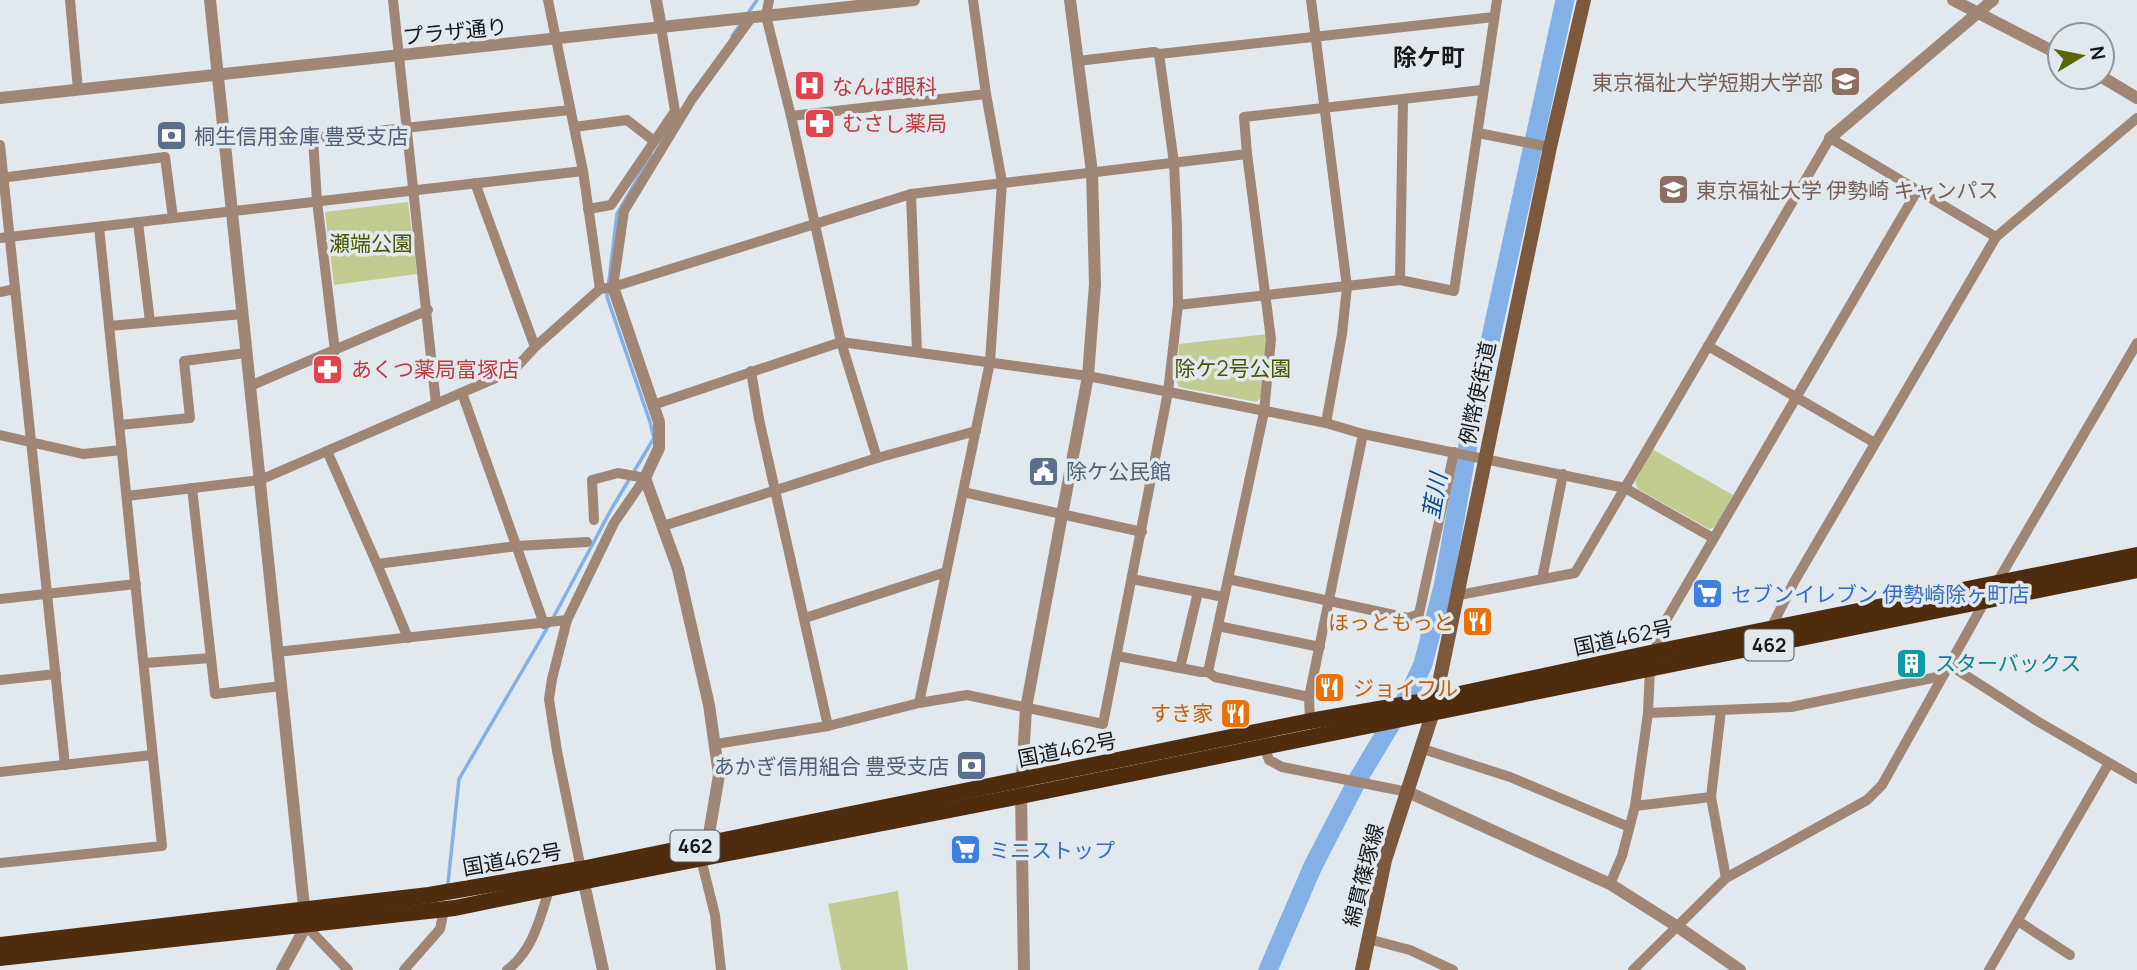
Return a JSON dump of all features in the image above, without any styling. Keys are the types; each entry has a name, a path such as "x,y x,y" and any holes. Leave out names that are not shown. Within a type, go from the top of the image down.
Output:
{"highway":[{"name":"国道462号","path":"0,945 305,918 444,910 550,890 583,875 710,843 1310,721 1380,716 1401,718 1435,705 1655,652 2137,555"},
{"name":"国道462号","path":"0,958 305,918 429,895 701,859 1264,746 1380,716 1412,703 1435,705 1650,668 2137,570"}],"main road":[{"name":"例幣使街道","path":"1408,792 1435,705 1550,147 1583,1"},
{"name":"綿貫篠塚線","path":"1362,970 1385,860 1408,792"}],"street":[{"path":"70,0 78,90"},
{"path":"211,0 305,918 282,970"},
{"path":"393,0 436,404"},
{"path":"548,0 606,288 659,422 659,448 645,478 614,523 567,620 549,699 557,751 603,970"},
{"path":"588,209 611,205 675,111 656,0"},
{"path":"769,0 766,16 841,342 877,458"},
{"name":"プラザ通り","path":"0,98 915,0"},
{"path":"919,703 990,362 1002,182 973,0"},
{"path":"1024,970 1021,796 1026,708 1088,376 1095,284 1092,172 1070,0"},
{"path":"1311,0 1347,287 1342,334 1326,424"},
{"path":"1178,305 1400,280 1454,291 1497,0"},
{"path":"1953,0 2046,48"},
{"path":"1459,595 1575,573 1830,138 1993,0"},
{"path":"1078,61 1494,17"},
{"path":"606,288 624,211 692,99 751,18"},
{"path":"716,744 828,726 919,703 967,695 1103,724 1168,392 1178,305 1174,163 1159,54"},
{"path":"2116,86 2137,99"},
{"path":"1208,671 1264,412 1271,338 1244,117 1482,90"},
{"path":"791,116 986,94"},
{"path":"1400,280 1403,100"},
{"path":"335,351 317,201 313,138 570,110"},
{"path":"1770,629 1794,582 1996,237 2137,118"},
{"path":"574,127 627,120 654,141"},
{"path":"1478,133 1550,147"},
{"path":"1830,138 1996,237"},
{"path":"0,145 4,238 15,289 65,765"},
{"path":"127,496 260,480 514,370 535,347 606,288 815,222 911,194 1247,154"},
{"path":"2,178 165,157 173,218"},
{"path":"4,238 583,171"},
{"path":"475,183 535,347"},
{"path":"1610,884 1622,856 1634,806 1648,713 1650,668 1662,627 1917,191"},
{"path":"911,194 917,352"},
{"path":"138,222 150,322"},
{"path":"0,863 162,846 99,227"},
{"path":"0,292 15,289"},
{"path":"250,386 428,310"},
{"path":"109,326 243,314"},
{"path":"653,405 841,342 1088,376 1563,474 1625,488 1713,538"},
{"path":"1996,583 2137,343"},
{"path":"1708,346 1875,443"},
{"path":"120,425 190,418 184,361 246,353"},
{"path":"751,371 828,726"},
{"path":"462,393 544,624"},
{"path":"663,526 877,458 976,431"},
{"path":"1310,721 1309,697 1363,434"},
{"path":"0,435 32,440 83,454 122,450"},
{"path":"327,451 408,638"},
{"path":"1228,579 1408,618 1419,614 1454,452"},
{"path":"594,520 592,480 618,473 645,478"},
{"path":"1542,579 1563,474"},
{"path":"645,478 681,582 716,744 719,775 710,843"},
{"path":"192,488 215,694 281,686"},
{"path":"963,492 1142,532"},
{"path":"377,564 517,546 587,542"},
{"path":"805,618 946,572"},
{"path":"1132,579 1224,597"},
{"path":"0,599 136,584"},
{"path":"1180,668 1198,592"},
{"path":"1633,970 1726,878 1867,800 1882,786 1985,601"},
{"path":"277,652 567,620"},
{"path":"1218,626 1320,647"},
{"path":"1117,656 1208,671 1215,677 1309,697"},
{"path":"145,663 211,658"},
{"path":"1948,664 2137,779"},
{"path":"0,680 56,674"},
{"path":"1648,713 1791,707 1942,676"},
{"path":"1721,710 1711,797 1726,878"},
{"path":"1264,746 1269,760 1282,767 1408,792 1610,884 1740,970"},
{"path":"1423,749 1510,777 1629,827"},
{"path":"0,772 152,755"},
{"path":"1989,970 2109,763"},
{"path":"1634,806 1711,797"},
{"path":"701,859 715,915 721,970"},
{"path":"508,970 531,941 550,890"},
{"path":"404,970 440,929 444,910"},
{"path":"305,918 348,970"},
{"path":"2018,921 2070,955"},
{"path":"1368,939 1410,950 1453,970"}],"green space":[{"name":"瀬端公園","path":"408,202 417,274 334,285 325,212"},
{"name":"除ケ2号公園","path":"1267,334 1261,398 1256,402 1179,387 1176,380 1179,344"},
{"path":"1652,449 1733,495 1715,527 1709,529 1638,489 1635,482"},
{"path":"898,891 908,970 841,970 828,904"}],"waterway":[{"path":"748,13 757,0"},
{"name":"韮川","path":"1268,970 1313,866 1423,664 1443,587 1471,428 1565,0"},
{"path":"732,36 742,22"},
{"path":"553,618 612,508 654,438 607,297 617,214 651,155"},
{"path":"448,883 459,779 549,625"}],"place":[{"name":"東京福祉大学短期大学部","path":"1846,82"},
{"name":"なんば眼科","path":"809,86"},
{"name":"むさし薬局","path":"819,123"},
{"name":"桐生信用金庫 豊受支店","path":"171,136"},
{"name":"東京福祉大学 伊勢崎 キャンパス","path":"1673,190"},
{"name":"あくつ薬局富塚店","path":"328,369"},
{"name":"除ケ公民館","path":"1043,471"},
{"name":"セブンイレブン 伊勢崎除ヶ町店","path":"1708,594"},
{"name":"ほっともっと","path":"1477,622"},
{"name":"スターバックス","path":"1912,663"},
{"name":"ジョイフル","path":"1330,688"},
{"name":"すき家","path":"1236,713"},
{"name":"あかぎ信用組合 豊受支店","path":"972,766"},
{"name":"ミニストップ","path":"966,850"}],"district":[{"name":"除ケ町","path":"1429,56"}]}
